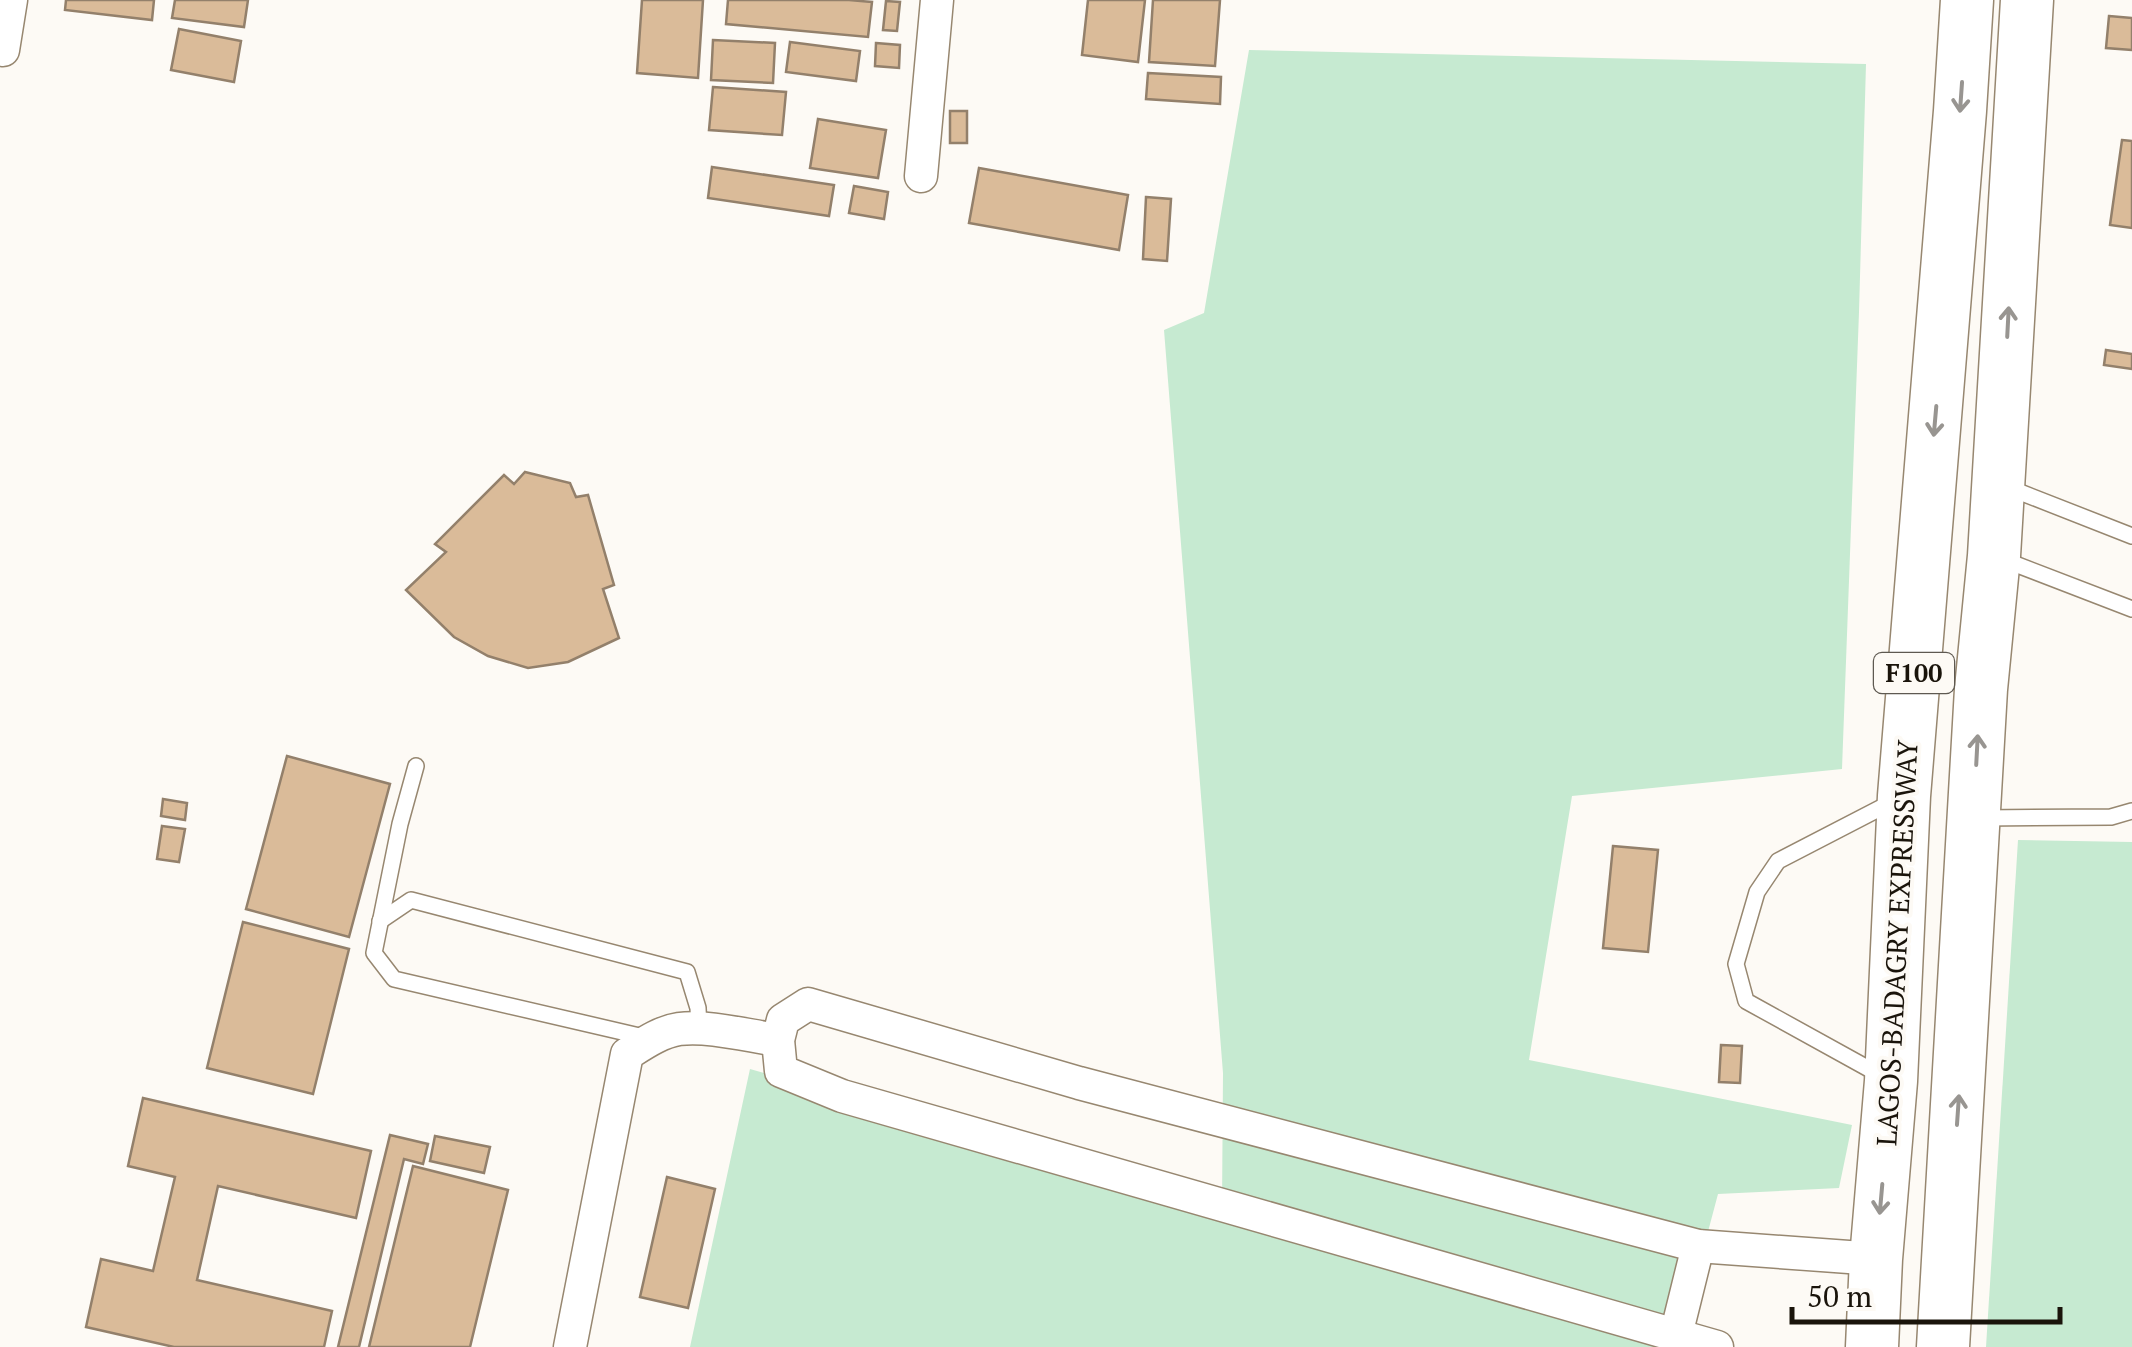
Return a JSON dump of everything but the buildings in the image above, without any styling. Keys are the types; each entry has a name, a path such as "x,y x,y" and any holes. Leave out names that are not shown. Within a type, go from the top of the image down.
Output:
{"highway":[{"name":"LAGOS-BADAGRY EXPRESSWAY","path":"1872,1347 1891,1081 1904,796 1967,0"},
{"name":"F100","path":"1943,1347 1980,689 1994,556 2026,0"}],"street":[{"path":"4,50 10,0"},
{"path":"921,176 937,0"},
{"path":"1717,1347 842,1096 781,1071 778,1040 783,1020 808,1004 1097,1088 1698,1246 1876,1259"},
{"path":"570,1347 627,1054 652,1038 680,1029 699,1028 778,1040"},
{"path":"1676,1335 1698,1246"}],"lane":[{"path":"1998,484 2132,536"},
{"path":"1994,556 2132,610"},
{"path":"416,766 374,954 394,980 652,1038"},
{"path":"1891,1081 1746,1001 1736,964 1757,892 1778,861 1904,796"},
{"path":"1974,818 2111,817 2132,811"},
{"path":"380,921 411,900 686,972 698,1008 699,1028"}],"green space":[{"path":"1249,50 1866,64 1842,769 1572,796 1529,1060 1852,1125 1839,1188 1718,1194 1679,1341 1690,1347 690,1347 750,1069 1222,1206 1223,1073 1164,330 1204,313"},
{"path":"2018,840 2132,842 2132,1347 1986,1347"}]}
